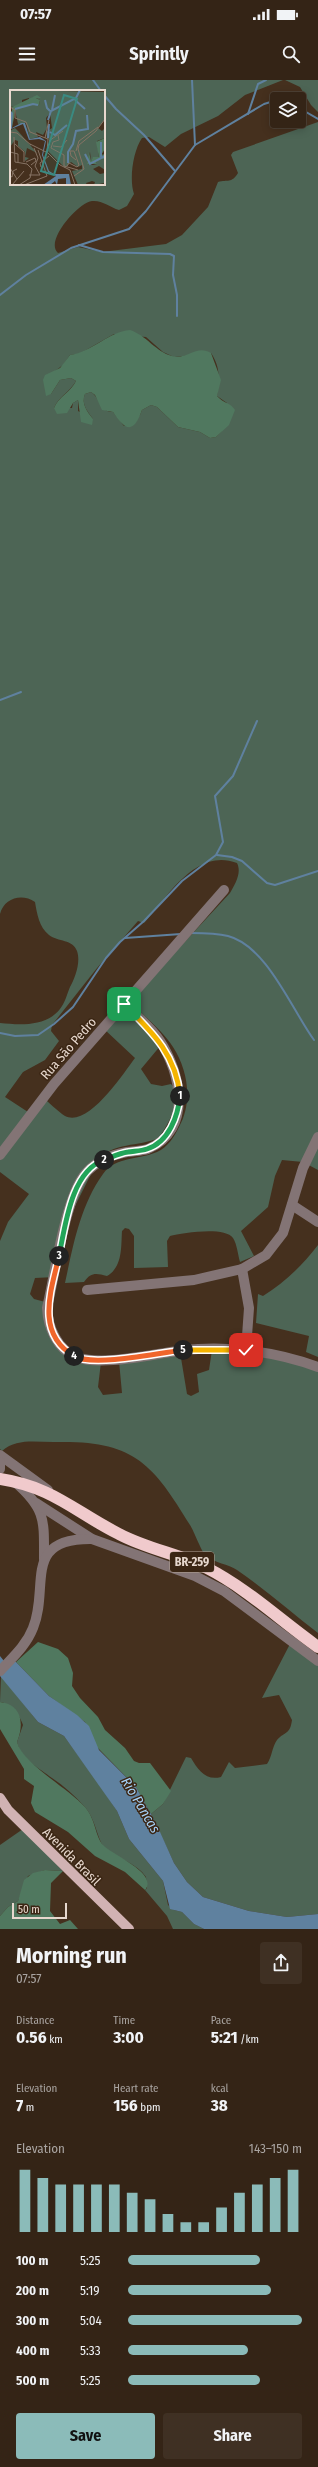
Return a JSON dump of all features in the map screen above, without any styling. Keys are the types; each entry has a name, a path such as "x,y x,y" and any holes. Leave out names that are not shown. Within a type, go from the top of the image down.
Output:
{"highway":[{"name":"BR-259","path":"0,1479 13,1481 56,1495 120,1535 205,1567 234,1583 318,1647"}],"main road":[{"name":"Avenida Brasil","path":"0,1798 8,1810 129,1929"}],"street":[{"name":"Rua São Pedro","path":"0,1155 54,1084 224,890"},
{"path":"124,1004 159,1040 167,1054 180,1094 179,1111 171,1128 161,1140 147,1149 126,1152 98,1162 84,1174 70,1202 47,1308 48,1323 56,1339 67,1352 76,1358 90,1360 112,1360 198,1349 246,1350 293,1358 318,1367"},
{"path":"87,1290 194,1280 242,1270 266,1255 283,1233 303,1168 318,1137"},
{"path":"292,1205 318,1222"},
{"path":"242,1270 249,1308 246,1350"},
{"path":"0,1455 56,1495"},
{"path":"0,1462 0,1469"},
{"path":"13,1481 36,1503 92,1539 195,1576 224,1591 318,1662"},
{"path":"0,1672 26,1644 34,1627 44,1559 42,1521 36,1503"},
{"path":"44,1559 52,1549 63,1542 75,1538 92,1539"}],"green space":[{"path":"0,80 283,80 245,95 218,116 181,134 165,147 149,137 142,138 134,157 132,181 134,194 127,206 119,210 96,201 86,203 79,208 65,223 59,232 55,247 58,253 78,247 102,252 166,244 182,235 208,207 218,182 231,180 236,176 238,173 231,155 233,152 301,128 306,128 306,126 318,122 318,1170 303,1162 282,1160 275,1176 268,1207 241,1231 254,1256 240,1262 234,1240 228,1234 213,1231 193,1232 170,1236 167,1241 168,1267 134,1268 134,1236 129,1229 125,1228 122,1231 119,1262 112,1272 107,1276 97,1274 91,1275 84,1282 65,1283 78,1227 88,1199 103,1174 108,1168 121,1161 150,1155 161,1150 173,1138 179,1127 186,1107 187,1097 187,1086 182,1066 173,1047 154,1025 133,1005 131,1000 230,893 236,882 239,871 237,863 222,860 208,862 196,868 173,888 144,923 138,921 97,968 52,1025 51,1031 59,1041 45,1060 23,1072 5,1097 28,1112 41,1096 65,1116 74,1118 84,1114 94,1107 114,1087 135,1058 104,1029 121,1014 129,1015 161,1045 141,1069 151,1084 162,1086 171,1084 175,1090 175,1104 170,1119 159,1138 111,1150 98,1160 68,1220 55,1277 35,1278 30,1294 34,1299 49,1303 51,1325 68,1350 101,1362 98,1387 103,1395 122,1393 119,1361 180,1352 187,1394 191,1396 199,1392 197,1374 209,1370 212,1350 242,1351 318,1368 318,1633 237,1570 206,1556 177,1504 152,1472 139,1460 124,1452 106,1446 85,1443 22,1442 2,1451 0,1449 0,1241 8,1222 29,1194 0,1172 0,1023 32,1024 48,1019 54,1015 65,1001 78,965 78,955 75,947 72,944 49,935 43,928 38,916 35,902 30,899 19,898 5,904 0,914","holes":["114,334 146,337 163,352 174,357 211,353 217,364 218,370 217,396 227,403 222,431 216,437 210,438 200,432 178,427 157,407 151,405 142,410 140,415 124,426 113,412 102,407 97,398 91,392 85,394 84,404 93,419 78,411 78,400 73,403 72,408 54,408 58,401 76,381 71,378 60,380 51,394 55,371 63,365 70,355 79,354"]},
{"path":"285,80 318,80 318,112 306,97 306,92 303,92 300,87"},
{"path":"130,330 136,332 161,351 172,356 182,356 201,350 211,353 221,380 217,396 235,410 229,425 216,437 210,438 200,432 178,427 157,407 151,405 142,410 139,418 133,426 126,426 113,412 102,410 95,395 91,392 85,394 84,404 93,419 92,425 81,422 78,400 73,403 67,413 57,414 54,408 56,404 76,381 71,378 60,380 51,394 46,396 43,380 45,375 60,368 70,355 86,350 114,334"},
{"path":"318,1245 318,1357 306,1352 309,1336 256,1323 258,1294 263,1296 279,1285 306,1260"},
{"path":"38,1642 58,1649 68,1658 73,1673 72,1686 80,1698 98,1717 105,1730 125,1748 134,1761 139,1763 150,1763 171,1791 163,1804 151,1814 136,1787 95,1745 85,1722 49,1696 16,1662"},
{"path":"290,1644 318,1666 318,1914 287,1917 249,1911 203,1897 187,1882 174,1863 151,1814 163,1804 186,1757 191,1758 203,1774 216,1778 221,1777 229,1762 235,1768 267,1764 275,1743 288,1731 292,1720 279,1695 262,1698"},
{"path":"1,1676 38,1722 64,1736 117,1811 129,1839 163,1881 168,1905 174,1910 182,1912 194,1924 204,1929 173,1929 167,1916 145,1890 147,1888 146,1877 142,1872 104,1847 94,1823 84,1806 65,1788 26,1758 17,1742 23,1725 20,1717 11,1707 0,1702"},
{"path":"0,1702 13,1707 20,1717 21,1729 17,1742 21,1750 28,1759 85,1807 89,1812 98,1837 103,1845 133,1865 146,1877 148,1884 145,1890 125,1872 95,1856 68,1832 35,1812 31,1803 34,1786 24,1779 24,1769 0,1729"},
{"path":"23,1829 63,1871 45,1870 28,1876 18,1901 8,1907 0,1916 0,1845"},
{"path":"45,1870 63,1871 51,1883 50,1911 60,1924 70,1920 78,1929 0,1929 0,1916 8,1907 18,1901 24,1880 33,1873"}],"water":[{"name":"Rio Pancas","path":"0,1656 4,1661 16,1662 49,1696 77,1715 89,1726 99,1750 136,1787 156,1823 174,1863 187,1882 203,1897 249,1911 287,1917 318,1914 318,1929 204,1929 194,1924 182,1912 170,1909 163,1881 129,1839 117,1811 64,1736 38,1722 0,1676"}],"waterway":[{"path":"93,80 100,90"},
{"path":"192,80 195,145"},
{"path":"248,114 258,84 266,80"},
{"path":"105,96 116,109 144,135 175,171"},
{"path":"0,295 26,275 71,248 129,229 146,211 195,145 264,104 270,102"},
{"path":"306,112 318,119"},
{"path":"79,245 103,252 170,254 174,256 173,275 177,295 177,316"},
{"path":"0,700 21,692"},
{"path":"0,1033 15,1036 38,1035 54,1024 73,1007 106,958 120,942 144,921 182,881 216,855 223,842 215,796 233,776 257,721"},
{"path":"217,855 232,857 242,861 267,883 275,885 318,871"},
{"path":"191,933 228,936 242,942 255,952 267,965 314,1040"},
{"path":"125,938 181,934"}],"route":[{"path":"124,1004 159,1040 167,1054 176,1077 180,1094 179,1111 171,1128 161,1140 147,1149 126,1152 98,1162 84,1174 70,1202 47,1308 48,1323 56,1339 67,1352 76,1358 90,1360 112,1360 198,1349 246,1350"}]}
